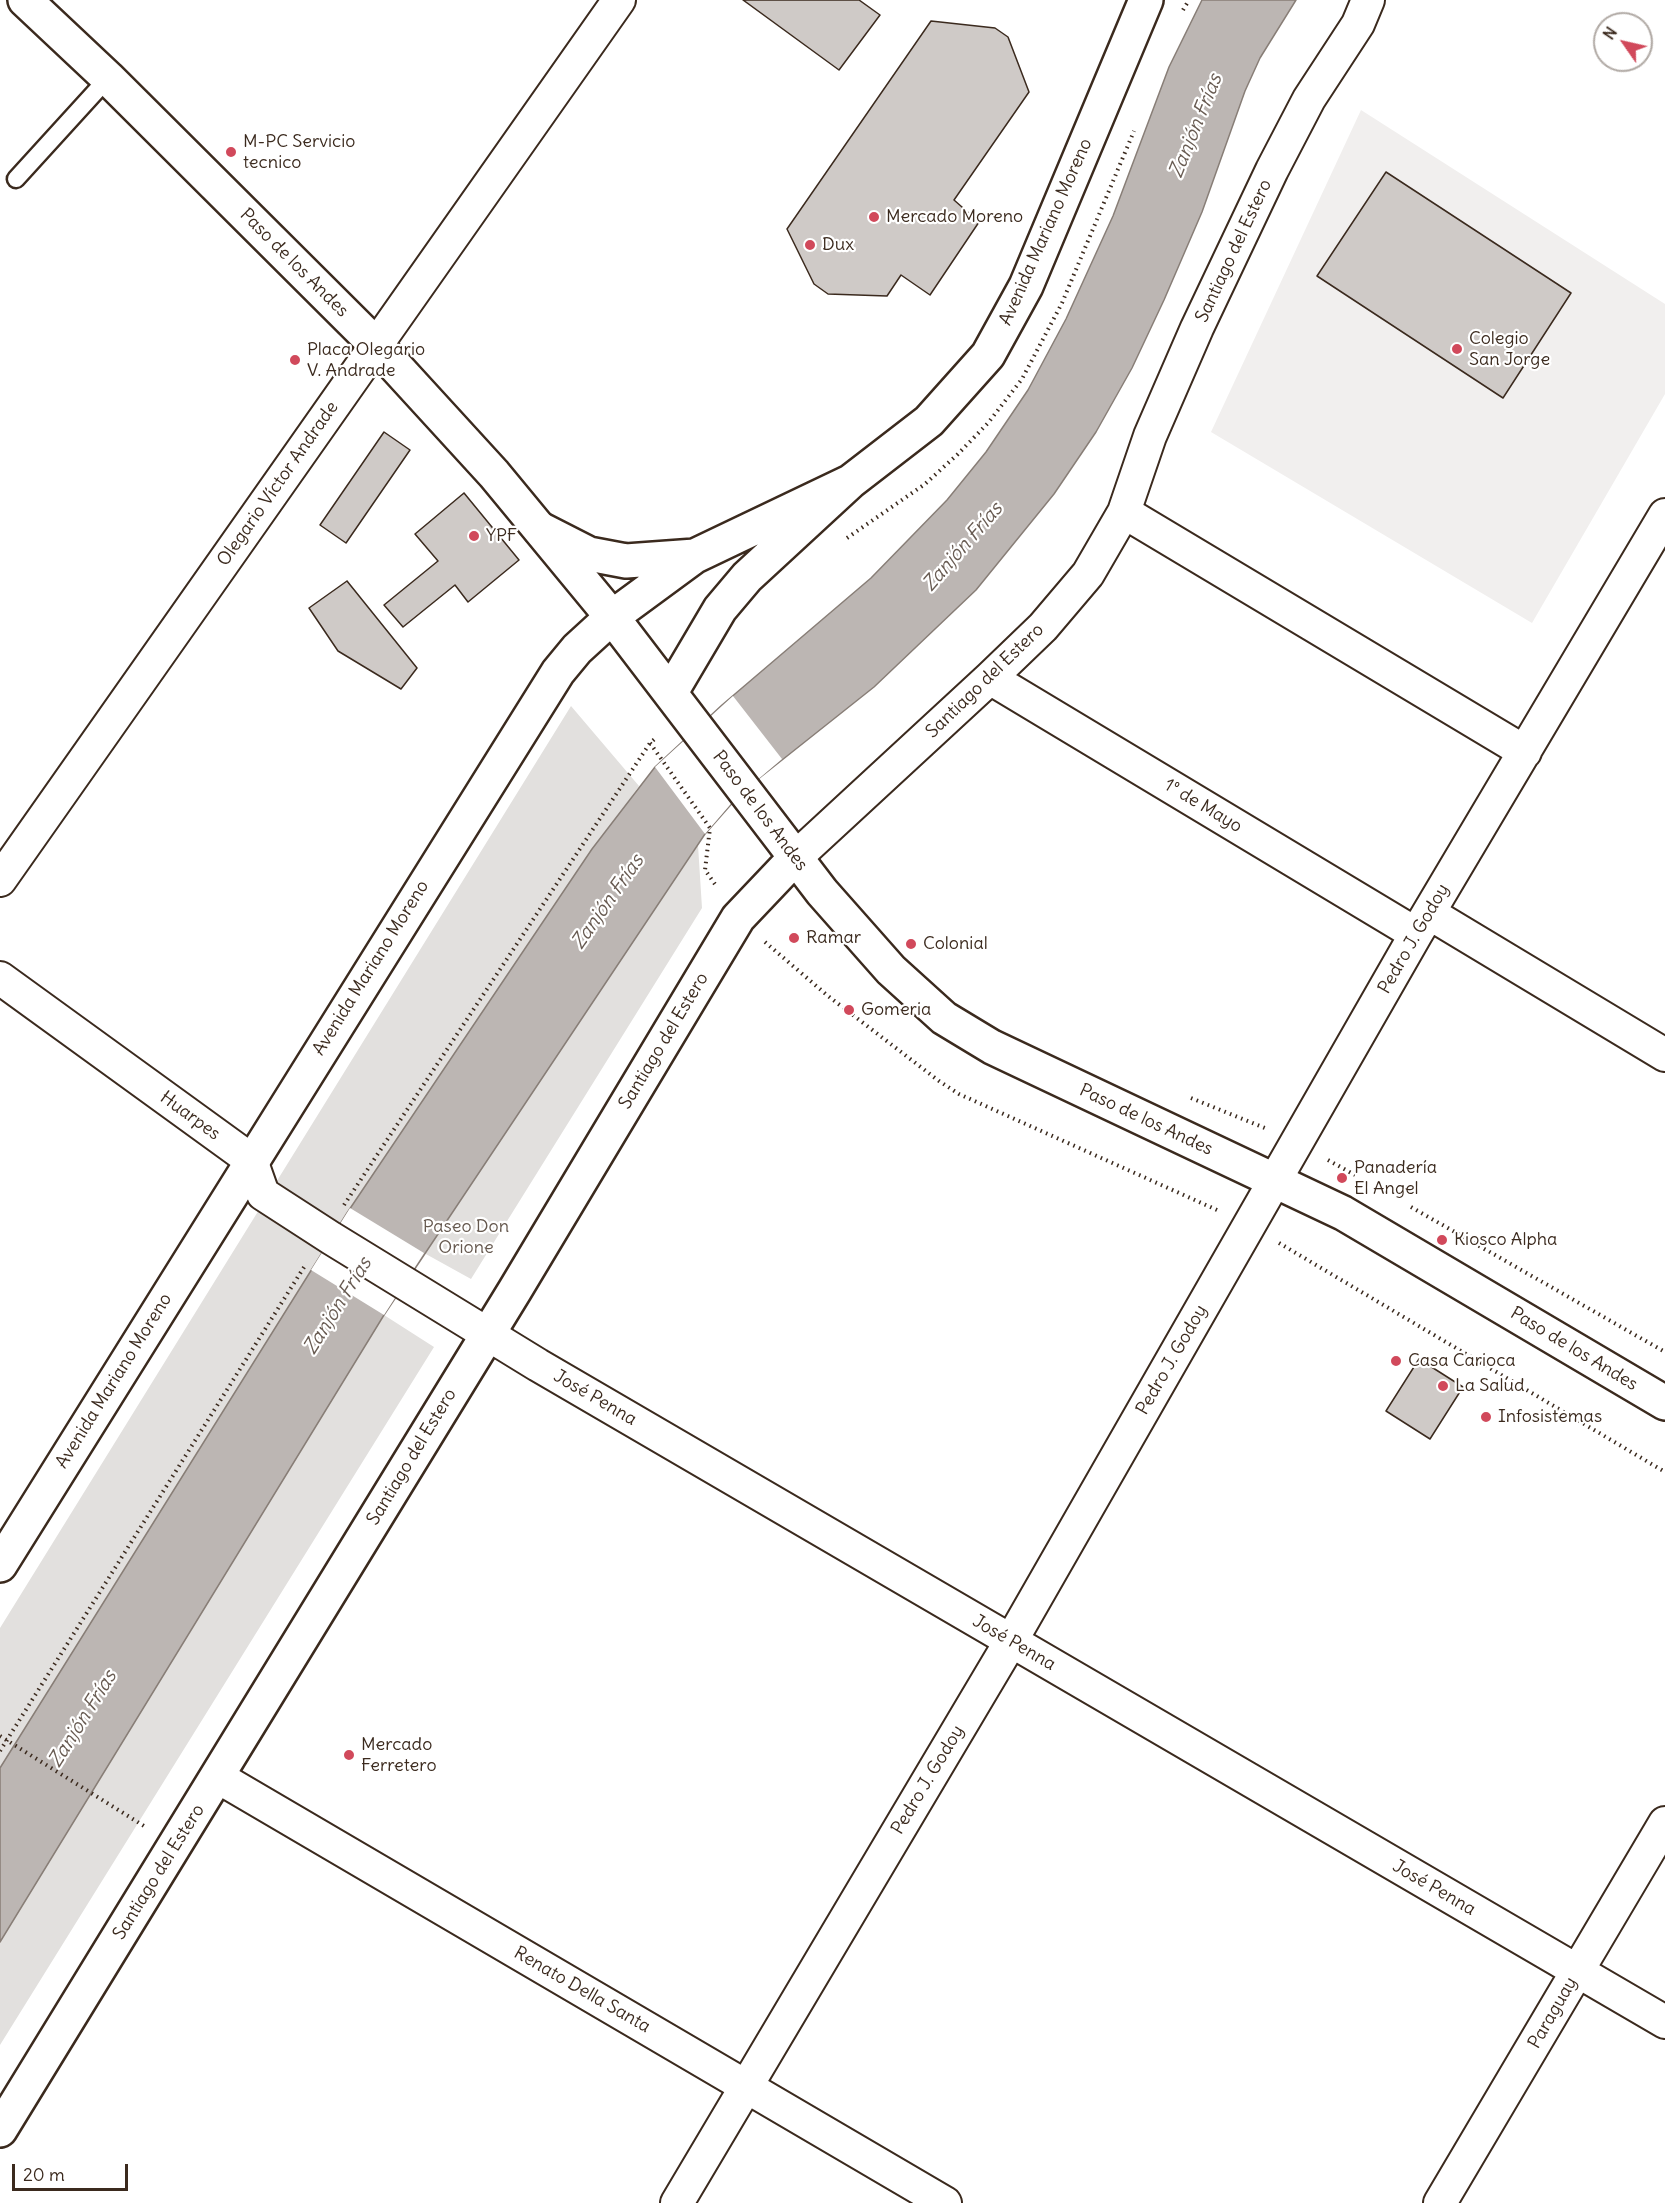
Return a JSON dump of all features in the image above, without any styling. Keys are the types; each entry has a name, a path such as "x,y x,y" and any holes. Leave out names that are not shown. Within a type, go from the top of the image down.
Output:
{"main road":[{"name":"Paso de los Andes","path":"26,0 108,78 376,345 540,529 612,617 698,727 794,859 891,970 944,1018 992,1047 1343,1213 1665,1403"},
{"name":"Avenida Mariano Moreno","path":"671,692 720,609 747,577 850,482 928,421 988,355 1026,286 1146,0"},
{"name":"Avenida Mariano Moreno","path":"0,1565 541,697 577,649 612,617 695,556 850,482"},
{"path":"540,529 589,554 626,561 695,556"},
{"name":"Santiago del Estero","path":"0,2130 218,1777 738,918 761,891 794,859"}],"street":[{"name":"Olegario Víctor Andrade","path":"0,880 619,0"},
{"name":"Santiago del Estero","path":"794,859 1043,627 1088,574 1124,512 1150,436 1197,328 1272,170 1309,99 1358,24 1368,0"},
{"path":"1124,512 1525,752"},
{"name":"Pedro J. Godoy","path":"677,2203 1011,1641 1423,923 1665,515"},
{"name":"1° de Mayo","path":"990,678 1423,923 1665,1055"},
{"name":"Huarpes","path":"0,978 251,1160"},
{"name":"José Penna","path":"251,1160 263,1194 366,1260 1011,1641 1665,2022"},
{"name":"Renato Della Santa","path":"218,1777 945,2203"},
{"name":"Paraguay","path":"1440,2203 1665,1824"}],"lane":[{"path":"16,179 108,78"}],"path":[{"path":"650,743 710,828 705,870 738,918 828,996 939,1081 959,1094 1250,1225 1665,1472"},
{"path":"1186,1096 1297,1142 1358,1177"},
{"path":"1409,1206 1665,1352"},
{"path":"0,1736 175,1846"}],"shaded area":[{"name":"Colegio San Jorge","path":"1361,110 1665,304 1665,394 1532,623 1211,432"}],"green space":[{"path":"571,706 639,786 548,914 347,1213 0,1768 0,1628"},
{"name":"Paseo Don Orione","path":"698,845 702,908 471,1279 424,1253"},
{"path":"384,1315 434,1347 0,2045 0,1942"}],"water":[{"name":"Zanjón Frías","path":"1202,0 1296,0 1260,58 1245,91 1202,212 1164,300 1132,368 1096,432 1054,494 976,590 874,687 743,791 705,834 384,1315 0,1942 0,1768 347,1213 592,849 655,767 722,705 871,578 947,500 986,452 1028,390 1066,319 1113,216 1169,67"}],"pier":[{"path":"733,696 782,759 735,799 705,834 655,767"},
{"path":"350,1208 424,1253 384,1315 311,1270"}],"building":[{"path":"743,0 859,0 880,15 839,70"},
{"path":"931,21 995,28 1008,37 1029,92 954,200 979,222 930,295 901,275 887,296 828,294 814,284 787,229"},
{"path":"1386,172 1571,293 1503,398 1317,276"},
{"path":"384,432 410,450 346,543 320,525"},
{"path":"464,493 519,560 468,602 455,585 403,627 384,605 438,561 415,534"},
{"path":"347,581 417,668 401,689 338,651 309,608"},
{"path":"1419,1359 1463,1387 1430,1439 1386,1411"}],"place":[{"name":"M-PC Servicio tecnico","path":"231,152"},
{"name":"Mercado Moreno","path":"874,217"},
{"name":"Dux","path":"810,245"},
{"name":"Colegio San Jorge","path":"1457,349"},
{"name":"Placa Olegario V. Andrade","path":"295,360"},
{"name":"YPF","path":"474,536"},
{"name":"Ramar","path":"794,938"},
{"name":"Colonial","path":"911,944"},
{"name":"Gomeria","path":"849,1010"},
{"name":"Panadería El Angel","path":"1342,1178"},
{"name":"Kiosco Alpha","path":"1442,1240"},
{"name":"Casa Carioca","path":"1396,1361"},
{"name":"La Salud","path":"1443,1386"},
{"name":"Infosistemas","path":"1486,1417"},
{"name":"Mercado Ferretero","path":"349,1755"}]}
